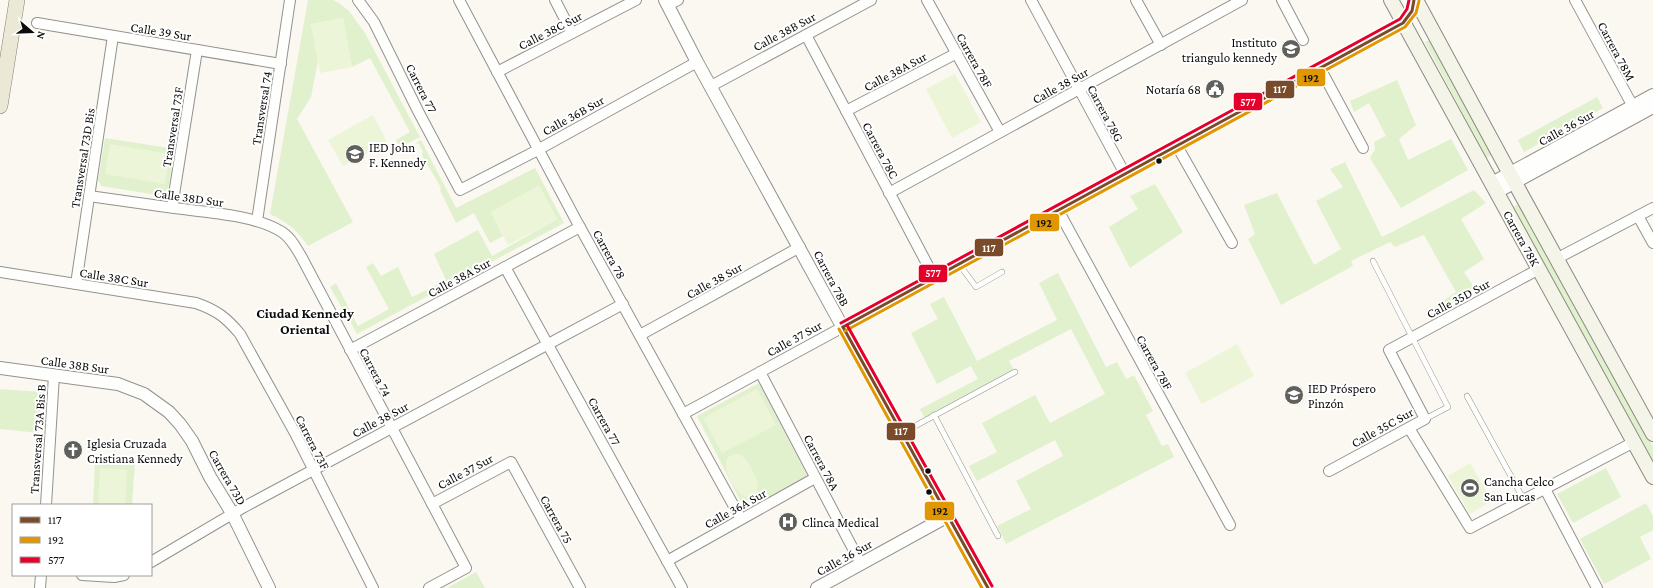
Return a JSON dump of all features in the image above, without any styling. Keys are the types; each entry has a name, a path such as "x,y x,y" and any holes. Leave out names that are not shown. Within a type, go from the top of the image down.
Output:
{"main road":[{"path":"0,106 16,0"},
{"name":"Carrera 78K","path":"1391,0 1653,477"},
{"path":"1403,23 1412,11 1415,0"},
{"name":"Carrera 78K","path":"1415,0 1653,434"}],"street":[{"name":"Transversal 74","path":"257,221 290,0"},
{"name":"Carrera 77","path":"358,0 374,22 418,111 460,190"},
{"name":"Carrera 78","path":"459,0 580,227 741,519"},
{"path":"555,0 572,33"},
{"name":"Calle 38C Sur","path":"497,72 636,0"},
{"name":"Calle 38B Sur","path":"711,86 871,0"},
{"name":"Carrera 78F","path":"927,0 1000,132"},
{"name":"Carrera 78G","path":"1031,0 1125,174"},
{"path":"1136,0 1161,45"},
{"name":"Calle 38 Sur","path":"889,193 1242,0"},
{"path":"1282,0 1303,40"},
{"name":"Carrera 78M","path":"1575,0 1635,111"},
{"name":"Carrera 78B","path":"670,2 697,62 988,588"},
{"name":"Calle 39 Sur","path":"37,23 281,64"},
{"name":"Calle 37 Sur","path":"683,414 1403,23"},
{"name":"Carrera 78C","path":"806,35 934,277"},
{"name":"Transversal 73D Bis","path":"76,284 113,36"},
{"name":"Transversal 73F","path":"172,208 197,50"},
{"name":"Calle 38A Sur","path":"846,112 957,53"},
{"name":"Calle 36B Sur","path":"460,190 539,149 697,62"},
{"path":"1320,68 1364,148"},
{"name":"Calle 36 Sur","path":"1494,188 1635,111 1653,95"},
{"name":"Calle 36 Sur","path":"1635,111 1653,107"},
{"path":"1177,146 1232,243"},
{"name":"Calle 38D Sur","path":"89,196 210,212 257,221 282,232"},
{"path":"1556,259 1653,208"},
{"name":"Carrera 78F","path":"1058,210 1230,525"},
{"path":"1638,216 1653,243"},
{"name":"Calle 38A Sur","path":"350,350 580,227"},
{"name":"Carrera 74","path":"282,232 292,242 302,258 466,568 430,588"},
{"name":"Calle 38 Sur","path":"640,335 800,247"},
{"name":"Carrera 77","path":"505,267 682,588"},
{"name":"Calle 35D Sur","path":"1425,419 1389,350 1539,269"},
{"name":"Calle 38C Sur","path":"0,272 196,303 221,314"},
{"name":"Calle 38 Sur","path":"152,561 232,513 623,304"},
{"name":"Carrera 73F","path":"221,314 230,321 240,334 295,433 373,588"},
{"name":"Calle 38B Sur","path":"0,368 118,384 144,394"},
{"name":"Carrera 78A","path":"760,372 861,564"},
{"name":"Transversal 73A Bis B","path":"46,504 54,375"},
{"name":"Carrera 73D","path":"144,394 168,412 180,424 192,441 210,477 232,513 268,588"},
{"name":"Calle 35C Sur","path":"1329,471 1425,419"},
{"path":"1409,428 1470,528 1634,442"},
{"name":"Calle 37 Sur","path":"432,504 510,462"},
{"name":"Carrera 75","path":"510,462 580,588"},
{"name":"Calle 36A Sur","path":"667,561 815,478"},
{"path":"1545,489 1596,588"},
{"name":"Calle 36 Sur","path":"817,588 948,516"},
{"path":"40,588 41,576"},
{"path":"98,576 119,576"}],"lane":[{"path":"1373,260 1412,337"},
{"path":"959,264 976,287 1002,272"},
{"name":"Calle 35C Sur","path":"1412,337 1448,407 1425,419"},
{"path":"902,433 1015,372"},
{"path":"1468,396 1524,500"},
{"path":"934,415 998,536"}],"green space":[{"path":"308,0 333,0 349,11 365,33 420,137 400,147 396,140 410,132 370,58 352,67 343,18 311,24 318,61 311,97 297,119 353,222 308,246 300,235 291,227 282,220 270,214"},
{"path":"343,18 352,67 320,73 311,24"},
{"path":"1432,39 1494,154 1486,158 1425,42"},
{"path":"955,74 981,122 952,138 926,89"},
{"path":"1397,80 1416,125 1399,139 1408,160 1451,139 1468,170 1401,208 1370,158 1375,149 1374,142 1386,136 1369,103 1354,112 1350,101"},
{"path":"1597,97 1603,108 1524,152 1518,140"},
{"path":"373,115 387,142 343,166 328,140"},
{"path":"105,138 175,149 167,195 163,196 101,186 98,180"},
{"path":"421,140 456,208 535,168 564,223 357,334 330,287 336,283 358,326 389,309 366,267 373,263 381,276 398,267 412,297 446,280 434,254 478,230 492,256 557,219 539,186 491,212 503,236 490,243 474,213 456,223 440,190 441,188 422,155 423,152 419,144 416,143"},
{"path":"110,144 170,154 165,184 105,174"},
{"path":"1345,162 1382,237 1474,190 1486,203 1461,219 1484,259 1464,272 1476,290 1432,320 1427,312 1456,292 1424,235 1395,247 1390,242 1351,261 1353,266 1281,305 1248,239 1255,234 1244,205 1277,193 1314,265 1341,249 1316,201 1343,187 1330,169"},
{"path":"1155,184 1183,232 1130,268 1109,227 1138,209 1130,196"},
{"path":"539,186 557,219 508,245 491,212"},
{"path":"1520,203 1653,447 1653,464 1513,207"},
{"path":"1058,273 1106,367 1117,362 1126,379 1134,375 1153,411 1146,415 1162,446 1168,444 1174,457 1006,544 997,526 1031,509 1016,481 1063,456 1055,440 977,481 969,466 997,452 982,423 1035,395 1050,423 1105,394 1071,329 1009,361 1015,372 925,419 920,409 978,379 971,366 937,384 911,333 938,319 930,304 944,297 977,361 1057,320 1039,283"},
{"path":"1237,344 1254,376 1202,404 1185,373"},
{"path":"759,383 808,477 745,510 697,416"},
{"path":"0,389 42,392 39,433 0,429"},
{"path":"757,389 776,425 722,453 703,418"},
{"path":"739,454 748,463 756,478 758,486 757,492 753,496 746,497 742,495 732,483 728,475 726,467 727,460 731,456"},
{"path":"95,459 135,462 132,504 93,504"},
{"name":"Cancha Celco San Lucas","path":"1470,463 1492,501 1470,514 1448,476"},
{"path":"100,468 127,470 125,504 98,504"},
{"path":"1606,468 1621,497 1573,523 1557,494"},
{"path":"1646,503 1653,516 1653,530 1640,537 1651,559 1604,584 1580,539"},
{"path":"476,572 485,588 447,588"}],"transit line":[{"name":"577","path":"841,323 1400,19 1407,9 1409,0"},
{"name":"117","path":"843,327 1403,23 1412,11 1414,0"},
{"name":"192","path":"845,331 1405,27 1416,13 1419,1"},
{"name":"577","path":"847,325 992,586"},
{"name":"117","path":"843,327 988,588"},
{"name":"192","path":"839,329 982,588"}],"place":[{"name":"Instituto triangulo kennedy","path":"1291,49"},
{"name":"Notaría 68","path":"1215,89"},
{"name":"IED John F. Kennedy","path":"355,154"},
{"name":"IED Próspero Pinzón","path":"1294,395"},
{"name":"Iglesia Cruzada Cristiana Kennedy","path":"73,450"},
{"name":"Cancha Celco San Lucas","path":"1470,488"},
{"name":"Clinca Medical","path":"788,522"}],"district":[{"name":"Ciudad Kennedy Oriental","path":"305,322"}]}
